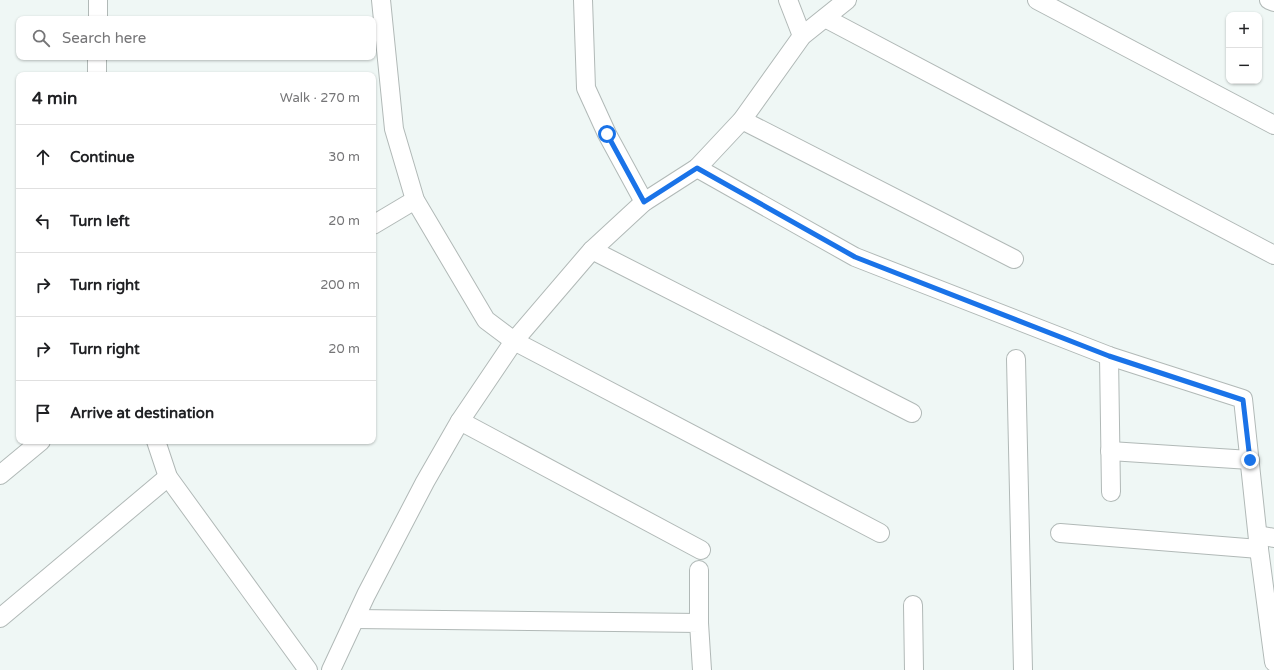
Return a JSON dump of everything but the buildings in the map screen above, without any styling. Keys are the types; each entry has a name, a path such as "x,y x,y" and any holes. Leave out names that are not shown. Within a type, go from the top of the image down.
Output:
{"street":[{"path":"98,0 98,16"},
{"path":"381,0 394,129 415,200 486,320 514,341 880,533"},
{"path":"583,0 586,88 607,134 644,202"},
{"path":"788,0 802,36"},
{"path":"331,670 355,619 425,482 460,421 514,341 592,250 644,202 697,168 742,120 802,36 847,0"},
{"path":"1037,0 1274,125"},
{"path":"1269,0 1274,2"},
{"path":"825,18 1274,255"},
{"path":"97,60 97,72"},
{"path":"742,120 1014,259"},
{"path":"697,168 855,257 1109,356 1243,400 1250,460 1264,541 1274,662"},
{"path":"376,223 415,200"},
{"path":"592,250 912,413"},
{"path":"1109,356 1111,492"},
{"path":"1016,359 1023,670"},
{"path":"460,421 701,550"},
{"path":"0,475 37,444"},
{"path":"157,444 168,476 308,670"},
{"path":"1110,451 1250,460"},
{"path":"0,618 168,476"},
{"path":"1060,533 1264,541"},
{"path":"699,570 699,623 702,670"},
{"path":"913,605 914,670"},
{"path":"355,619 699,623"}],"route":[{"path":"607,134 644,202 697,168 855,257 1109,356 1243,400 1250,460"}]}
